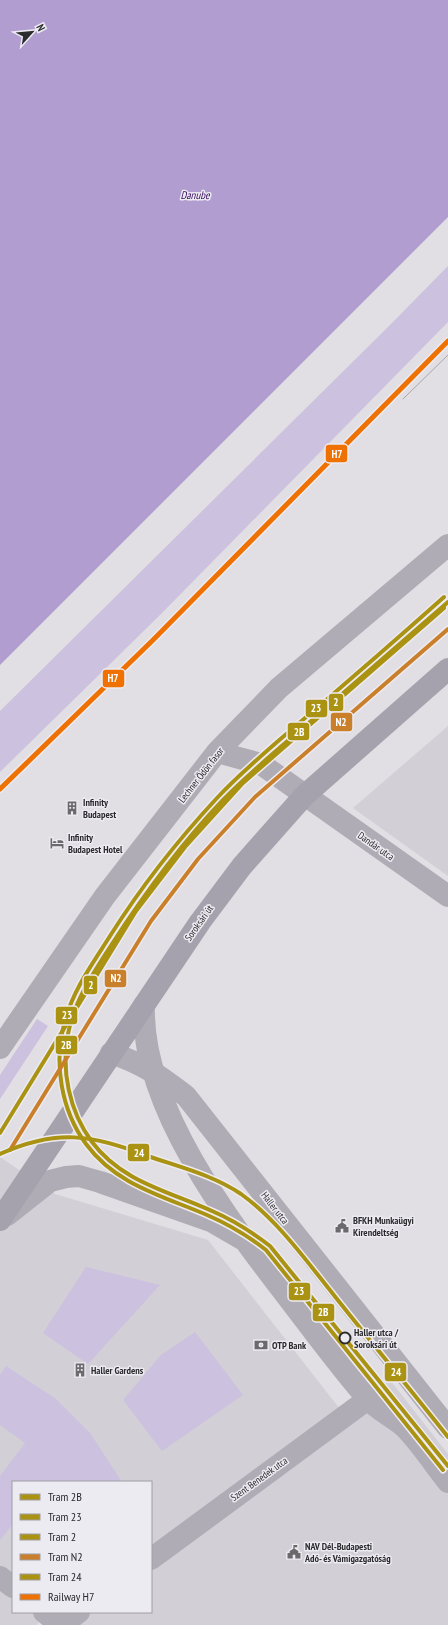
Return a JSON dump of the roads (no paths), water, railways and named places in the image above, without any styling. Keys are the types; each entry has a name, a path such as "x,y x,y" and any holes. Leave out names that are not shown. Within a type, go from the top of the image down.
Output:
{"main road":[{"name":"Soroksári út","path":"0,1221 111,1053 223,890 304,796 448,669"}],"street":[{"name":"Lechner Ödön fasor","path":"0,1048 105,896 217,752 279,688 448,545"},
{"name":"Dandár utca","path":"217,752 261,764 304,796 448,896"},
{"path":"144,1005 143,1024 145,1038 154,1071 168,1112 182,1142 200,1173 245,1241 368,1399 404,1426 448,1482"},
{"name":"Haller utca","path":"111,1053 133,1060 154,1071 186,1096 448,1428"},
{"path":"0,1221 50,1181 66,1177 79,1176 211,1221 245,1241"},
{"name":"Szent Benedek utca","path":"152,1558 368,1399"},
{"path":"0,1577 12,1586"},
{"path":"45,1613 61,1625 78,1613"}],"water":[{"name":"Danube","path":"0,0 448,0 448,217 0,665"}],"tram line":[{"path":"403,399 448,355"},
{"name":"23","path":"443,1470 266,1250 223,1222 141,1188 111,1170 98,1158 77,1131 70,1116 62,1085 60,1053 61,1037 65,1021 73,998 84,977 134,900 188,831 227,787 444,597"},
{"name":"2B","path":"448,602 233,790 193,834 164,869 137,906 92,976 75,1010 68,1034 66,1048 66,1076 72,1104 84,1130 104,1156 117,1167 132,1176 147,1184 227,1218 270,1246 448,1466"},
{"name":"2","path":"0,1133 136,911 185,847 243,783 444,608"},
{"name":"N2","path":"10,1150 151,921 198,859 255,797 448,629"},
{"name":"24","path":"0,1154 40,1140 74,1137 91,1139 109,1143 196,1172 230,1187 254,1204 279,1228 448,1437"}],"rail line":[{"name":"H7","path":"0,789 153,640 448,341"}],"place":[{"name":"Infinity Budapest","path":"72,808"},
{"name":"Infinity Budapest Hotel","path":"57,843"},
{"name":"BFKH Munkaügyi Kirendeltség","path":"342,1226"},
{"name":"Haller utca / Soroksári út","path":"345,1338"},
{"name":"OTP Bank","path":"261,1345"},
{"name":"Haller Gardens","path":"80,1370"},
{"name":"NAV Dél-Budapesti Adó- és Vámigazgatóság","path":"294,1552"}]}
